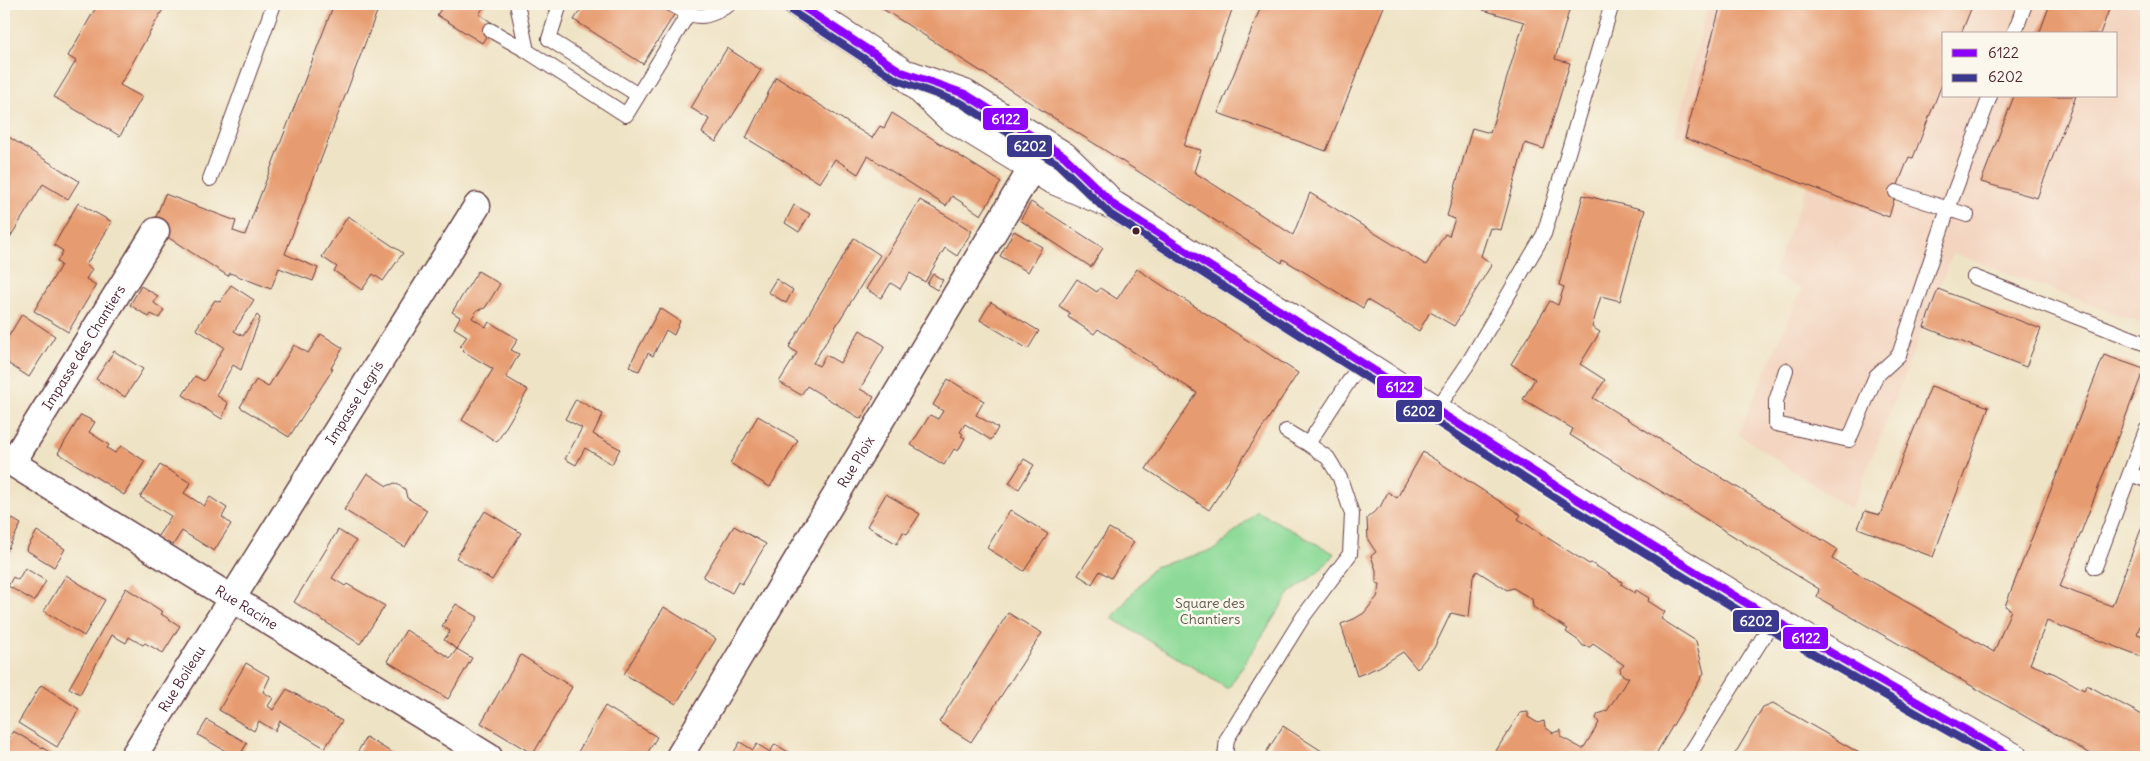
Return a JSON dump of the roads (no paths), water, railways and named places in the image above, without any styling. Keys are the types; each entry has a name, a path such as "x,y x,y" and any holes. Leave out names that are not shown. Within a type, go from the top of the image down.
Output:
{"main road":[{"path":"798,4 902,72 948,116 1050,180 1115,206 1362,361 1575,498 1774,620 2013,757"},
{"path":"902,72 965,94 1064,156 1115,206"}],"street":[{"name":"Rue Ploix","path":"679,757 1032,168"},
{"name":"Impasse Legris","path":"231,600 477,206"},
{"name":"Impasse des Chantiers","path":"8,460 156,231"},
{"name":"Rue Racine","path":"8,460 231,600 488,757"},
{"name":"Rue Boileau","path":"133,757 231,600"}],"lane":[{"path":"210,179 274,4"},
{"path":"517,4 527,51"},
{"path":"560,4 549,39 638,95"},
{"path":"671,4 688,14 710,16 730,4"},
{"path":"1437,409 1467,365 1544,234 1612,4"},
{"path":"2015,32 2025,4"},
{"path":"490,30 527,51 626,115 688,14"},
{"path":"1786,370 1776,400 1776,424 1849,440 1876,376 1899,355 1948,209 1989,98"},
{"path":"1896,192 1968,215"},
{"path":"1974,277 2146,344"},
{"path":"1308,444 1362,361"},
{"path":"2095,567 2146,430"},
{"path":"1225,757 1227,739 1303,617 1350,554 1352,514 1340,478 1328,458 1286,431"},
{"path":"2130,474 2146,480"},
{"path":"1688,757 1774,620"}],"park label":[{"name":"Square des Chantiers","path":"1210,612"}]}
